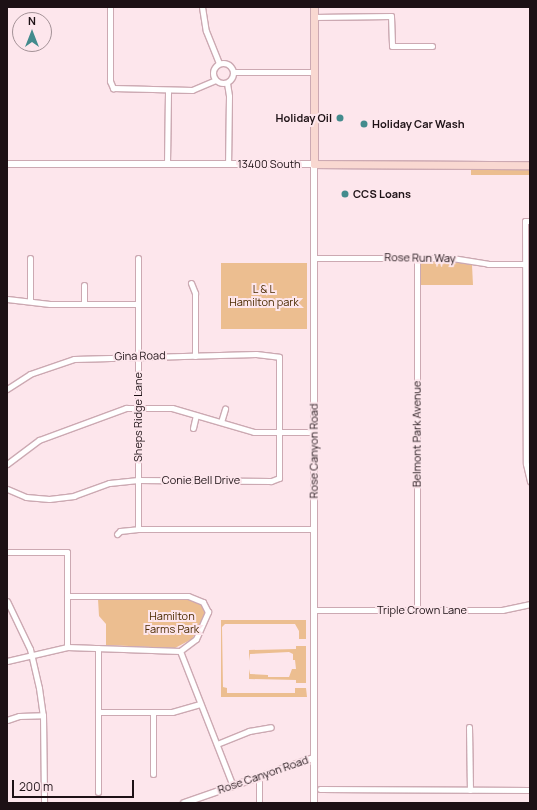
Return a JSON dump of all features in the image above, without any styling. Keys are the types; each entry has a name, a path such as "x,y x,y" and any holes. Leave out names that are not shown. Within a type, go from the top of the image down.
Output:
{"main road":[{"name":"Rose Canyon Road","path":"314,7 314,164"},
{"name":"13400 South","path":"314,164 530,166"}],"street":[{"path":"110,7 112,87 117,89 168,90 196,89 216,80 227,83"},
{"path":"202,7 206,31 219,64"},
{"path":"314,17 391,16 392,46 432,46"},
{"path":"219,64 229,65 234,72"},
{"path":"216,80 214,71 219,64"},
{"path":"234,72 314,72"},
{"path":"227,83 232,79 234,72"},
{"path":"227,83 229,96 228,164"},
{"path":"167,164 168,90"},
{"name":"13400 South","path":"7,164 314,164"},
{"name":"Rose Canyon Road","path":"184,803 313,758 314,164"},
{"path":"528,221 525,264 528,301 526,464 530,482"},
{"path":"30,258 30,300"},
{"name":"Sheps Ridge Lane","path":"138,258 138,529"},
{"name":"Rose Run Way","path":"314,258 452,258 488,264 525,264"},
{"name":"Belmont Park Avenue","path":"417,610 418,258"},
{"path":"191,283 194,293 195,356"},
{"path":"84,285 84,304"},
{"path":"7,299 30,300 50,304 138,304"},
{"name":"Gina Road","path":"7,389 30,374 74,359 138,356 273,354 279,357"},
{"name":"Conie Bell Drive","path":"7,488 26,497 49,499 74,496 109,483 138,480 271,481 279,478 279,357"},
{"path":"7,464 42,439 126,408 172,408 254,432 314,432"},
{"path":"222,422 225,409"},
{"path":"193,428 196,415"},
{"path":"117,534 120,530 138,529 313,529"},
{"path":"7,552 67,552 67,647"},
{"path":"7,661 67,647 180,650 199,635 208,612 203,602 188,596 67,596"},
{"path":"7,601 32,654 43,715 44,803"},
{"name":"Triple Crown Lane","path":"314,610 502,610 530,604"},
{"path":"98,648 98,792"},
{"path":"180,650 233,786"},
{"path":"98,712 172,712 200,704"},
{"path":"152,713 153,774"},
{"path":"7,720 19,716 43,715"},
{"path":"217,744 249,731 271,727"},
{"path":"469,727 470,790"},
{"path":"313,758 314,803"},
{"path":"259,776 259,803"},
{"path":"320,789 530,790"}],"green space":[{"path":"471,169 530,169 530,175 471,175"},
{"path":"530,225 530,269 528,269 527,229"},
{"path":"424,261 455,261 472,265 473,285 420,285 420,264"},
{"name":"L & L Hamilton park","path":"221,263 307,263 307,329 221,329"},
{"name":"Hamilton Farms Park","path":"98,599 193,599 203,606 205,618 192,639 175,648 106,645 106,624 99,616"},
{"path":"221,620 306,620 306,639 299,639 299,631 295,624 225,624 222,627 223,687 227,688 227,693 295,693 295,688 306,688 307,697 221,697"},
{"path":"296,646 306,646 306,683 296,683 296,680 249,679 249,669 250,674 268,675 268,677 289,677 292,669 296,669 293,654 289,652 250,654 249,661 249,650 296,649"}],"place":[{"name":"Holiday Oil","path":"340,118"},
{"name":"Holiday Car Wash","path":"364,124"},
{"name":"CCS Loans","path":"345,194"}]}
